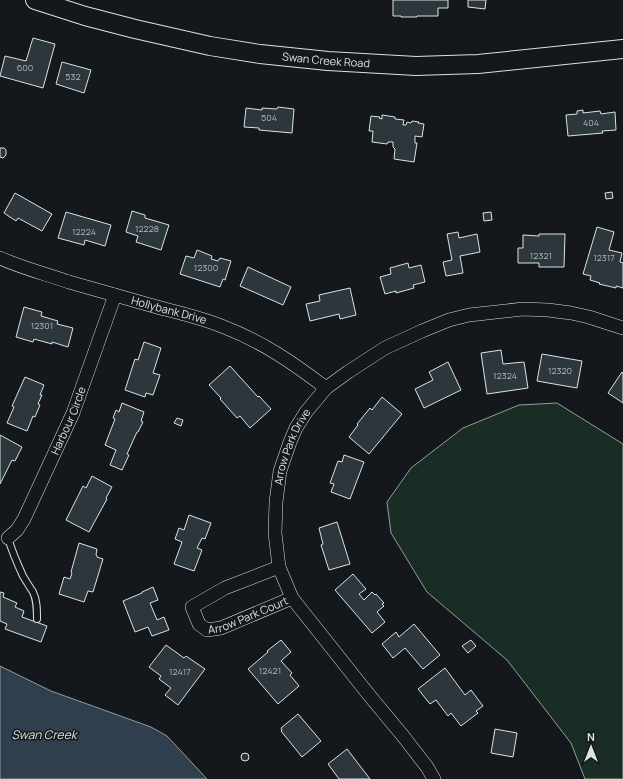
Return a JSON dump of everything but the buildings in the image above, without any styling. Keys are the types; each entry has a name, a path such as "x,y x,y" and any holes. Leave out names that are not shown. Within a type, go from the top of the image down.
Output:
{"street":[{"name":"Swan Creek Road","path":"35,0 85,16 210,46 260,54 328,61 416,66 478,64 623,49"},
{"name":"Hollybank Drive","path":"0,258 36,272 223,326 268,347 293,363 326,388"},
{"name":"Harbour Circle","path":"8,538 17,530 24,519 73,413 115,295"},
{"name":"Arrow Park Drive","path":"434,779 427,767 403,736 292,598 279,567 275,533 276,502 280,471 287,449 296,428 306,412 326,388 385,348 449,320 468,315 523,309 548,310 577,314 623,328"},
{"name":"Arrow Park Court","path":"279,567 225,588 192,607 199,624 207,630 221,628 292,598"}],"lane":[{"path":"8,538 17,564 33,593 37,608 37,619"}],"green space":[{"path":"557,403 623,444 623,779 585,779 571,743 507,660 427,592 391,533 387,502 411,468 463,428 519,405"}],"water":[{"name":"Swan Creek","path":"0,666 51,691 151,727 167,736 207,779 0,779"}]}
